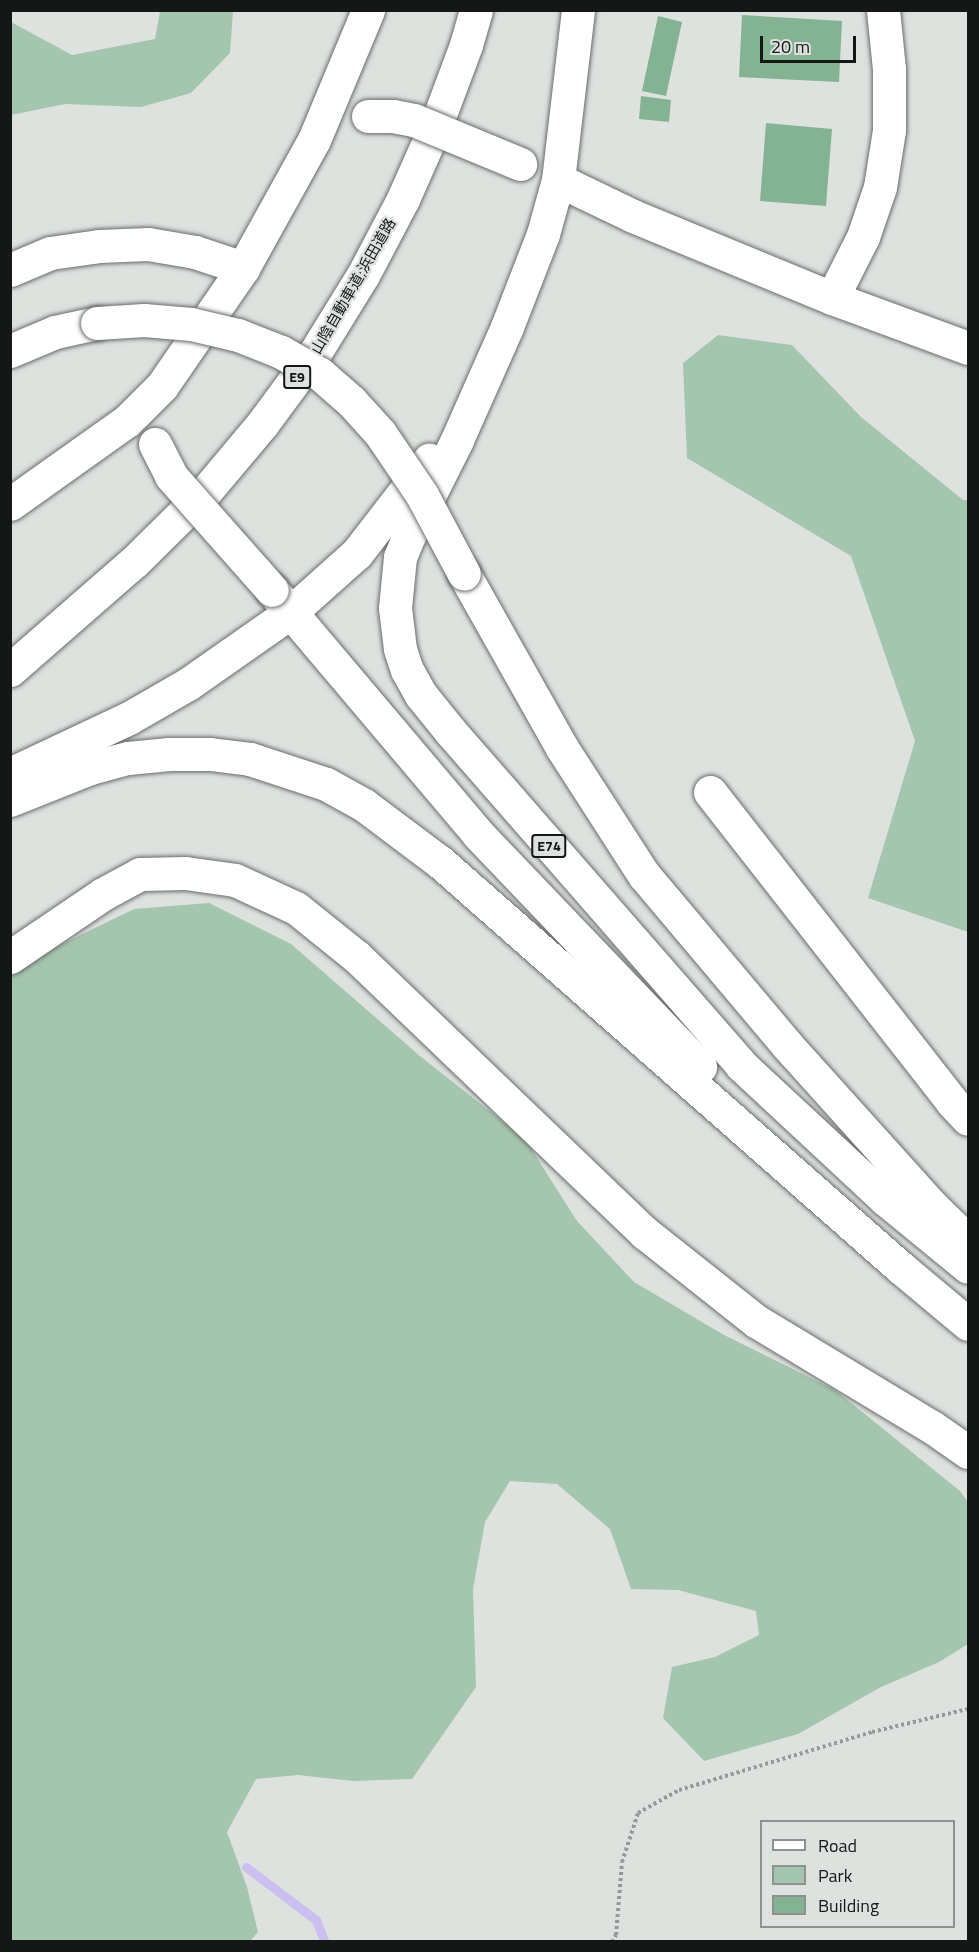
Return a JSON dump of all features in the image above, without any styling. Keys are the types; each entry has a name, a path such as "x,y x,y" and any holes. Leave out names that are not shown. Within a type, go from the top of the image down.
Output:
{"main road":[{"path":"10,504 126,421 162,387 243,268 314,140 368,10"},
{"name":"山陰自動車道;浜田道路","path":"10,670 134,562 206,491 263,423 316,351 363,275 403,199 438,120 466,45 476,10"},
{"path":"10,774 149,707 197,678 281,601 357,553 437,451 463,410 507,327 543,234 558,180 578,10"},
{"path":"832,298 863,237 879,187 889,130 889,69 883,10"},
{"path":"314,140 344,121 368,116 393,116 414,120 558,180 633,216 832,298 969,348"},
{"path":"10,270 50,253 99,246 148,244 195,252 243,268"},
{"path":"10,351 55,332 97,323 144,320 201,326 238,335 281,352 320,374 351,401 386,441 422,495 562,748 644,875 795,1054 932,1206 969,1241"},
{"name":"E74","path":"507,327 457,440 400,557 395,608 400,649 407,670 421,694 451,732 741,1065 885,1198 969,1267"},
{"path":"162,387 153,422 155,444 171,476 281,601 477,833 749,1117 901,1268"},
{"path":"10,800 90,768 128,758 169,754 210,754 250,759 326,784 364,805 440,862 901,1268 969,1324"},
{"path":"710,792 952,1102 969,1119"},
{"path":"10,957 103,894 140,874 184,873 235,880 296,908 357,957 645,1233 756,1321 932,1427 969,1452"}],"path":[{"path":"612,1941 616,1935 622,1862 638,1813 679,1790 872,1732 969,1709"}],"green space":[{"path":"160,11 233,11 230,53 191,93 141,107 65,104 11,115 11,22 72,55 155,39"},
{"path":"718,335 792,345 861,417 963,500 968,500 968,932 868,898 915,741 851,556 687,458 683,363"},
{"path":"209,903 291,944 420,1056 525,1139 577,1221 634,1282 724,1335 835,1390 960,1491 968,1502 968,1644 939,1662 881,1687 798,1734 704,1761 663,1718 672,1667 715,1657 759,1635 756,1611 678,1590 631,1589 610,1529 557,1484 510,1481 485,1522 473,1589 476,1687 412,1779 353,1781 298,1775 256,1779 227,1832 247,1887 258,1932 250,1941 11,1942 11,977 37,956 134,909"}],"building":[{"path":"742,15 842,21 839,82 739,77"},
{"path":"658,16 682,22 666,96 642,91"},
{"path":"641,96 671,100 669,122 639,119"},
{"path":"766,123 832,129 826,206 760,201"}],"waterway":[{"path":"246,1867 316,1920 325,1942"}]}
